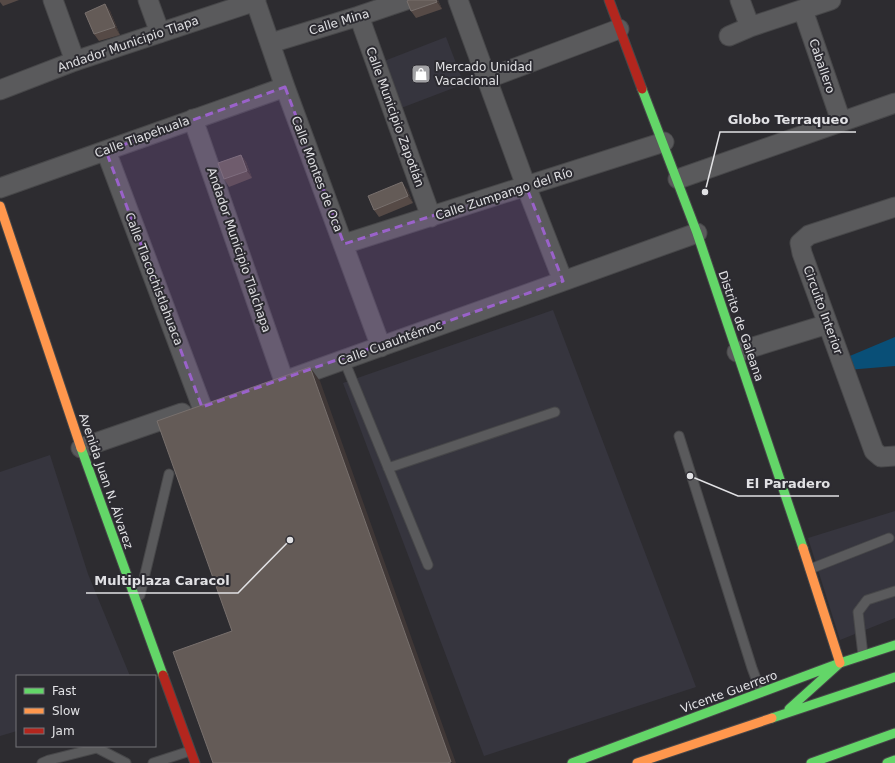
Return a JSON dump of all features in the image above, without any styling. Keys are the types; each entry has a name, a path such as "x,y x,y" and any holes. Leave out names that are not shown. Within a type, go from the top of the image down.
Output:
{"main road":[{"name":"Distrito de Galeana","path":"609,0 678,179 697,233 840,663"},
{"name":"Avenida Juan N. Álvarez","path":"0,208 81,448 195,763"},
{"name":"Vicente Guerrero","path":"572,763 840,663 895,645"},
{"path":"782,714 840,663"},
{"path":"637,763 895,677"},
{"path":"811,763 890,738"}],"street":[{"path":"53,0 75,61"},
{"path":"148,0 160,33"},
{"name":"Calle Mina","path":"271,43 406,0"},
{"path":"458,0 486,79 563,281"},
{"path":"740,0 750,27"},
{"path":"729,36 750,27 831,0"},
{"name":"Andador Municipio Tlapa","path":"0,90 75,61 256,1"},
{"name":"Calle Montes de Oca","path":"256,1 285,87 381,346"},
{"name":"Caballero","path":"803,10 841,121"},
{"name":"Calle Municipio Zapotlán","path":"359,16 431,217"},
{"path":"486,79 619,29"},
{"name":"Calle Tlapehuala","path":"0,188 285,87"},
{"path":"678,179 895,103"},
{"name":"Andador Municipio Tlalchapa","path":"193,119 276,383"},
{"name":"Calle Zumpango del Río","path":"344,244 664,142"},
{"name":"Calle Tlacochistlahuaca","path":"81,448 209,404 106,151"},
{"name":"Circuito Interior","path":"895,207 809,235 800,242 802,253 874,451 881,457 889,458 895,456"},
{"name":"Calle Cuauhtémoc","path":"276,383 697,233"},
{"path":"737,352 828,324"}],"lane":[{"path":"344,360 428,565"},
{"path":"388,468 555,412"},
{"path":"679,436 752,668 761,692"},
{"path":"138,605 169,474"},
{"path":"810,569 889,538"},
{"path":"863,655 858,612 868,600 895,591"},
{"path":"42,763 97,748 126,763"},
{"path":"153,763 190,751"}],"highlighted area":[{"path":"285,87 344,244 526,186 563,281 202,407 106,151"}],"shaded area":[{"name":"Mercado Unidad Vacacional","path":"446,37 464,84 396,110 379,63"},
{"path":"553,310 696,687 484,756 343,383"},
{"path":"50,455 88,574 130,675 16,675 16,731 0,736 0,472"},
{"path":"895,511 895,618 840,640 808,538"}],"water":[{"path":"895,337 895,366 847,370 845,358"}],"building":[{"path":"436,0 437,2 411,11 407,1"},
{"path":"105,4 115,27 94,34 85,13"},
{"path":"241,155 247,171 224,179 218,163"},
{"path":"402,182 408,196 374,210 368,196"},
{"path":"310,367 451,762 213,763 173,652 232,631 157,421"}],"traffic: fast":[{"path":"642,89 697,233 803,548"},
{"path":"81,448 163,675"},
{"path":"572,763 840,663 895,645"},
{"path":"789,709 840,663"},
{"path":"772,718 895,677"},
{"path":"811,763 895,733"},
{"path":"887,763 895,760"}],"traffic: slow":[{"path":"0,206 81,448"},
{"path":"803,548 840,663"},
{"path":"637,763 772,718"}],"traffic: jam":[{"path":"609,0 642,89"},
{"path":"163,675 195,763"}],"place":[{"name":"Mercado Unidad Vacacional","path":"421,74"},
{"name":"Globo Terraqueo","path":"705,192"},
{"name":"El Paradero","path":"690,476"},
{"name":"Multiplaza Caracol","path":"290,540"}]}
